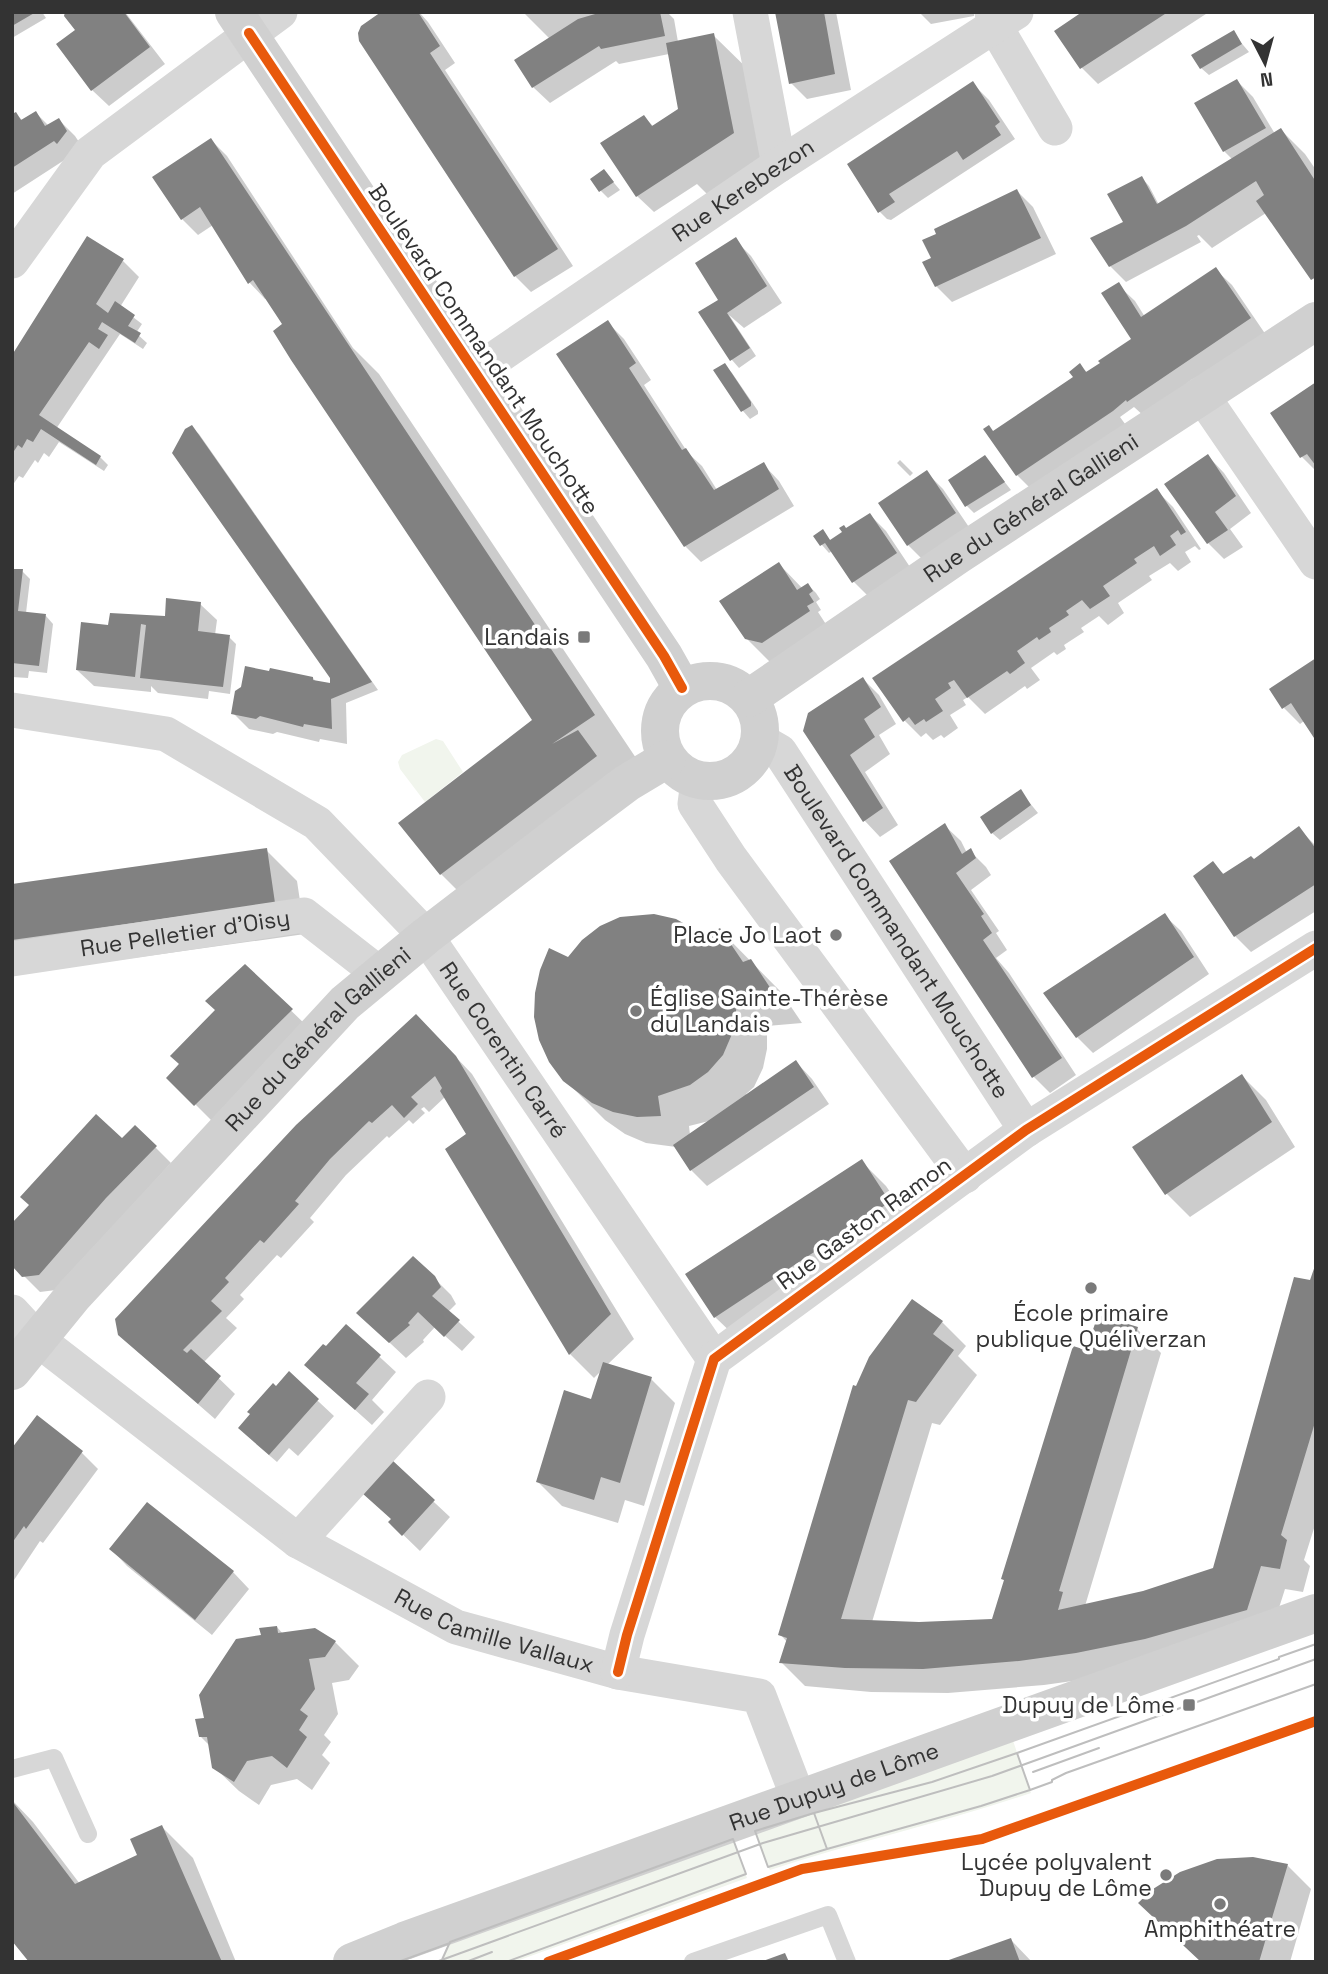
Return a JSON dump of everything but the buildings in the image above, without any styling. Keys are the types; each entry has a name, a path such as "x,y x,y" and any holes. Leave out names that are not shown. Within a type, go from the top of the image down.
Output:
{"main road":[{"name":"Boulevard Commandant Mouchotte","path":"241,23 664,656 682,688"},
{"name":"Rue du Général Gallieni","path":"749,698 958,555 1316,321"},
{"path":"700,681 718,681 735,687 749,698 760,718 761,741 755,756 744,769 730,778 714,782 698,780 680,773 667,759 660,741 660,721 668,702 682,688 700,681"},
{"name":"Rue du Général Gallieni","path":"12,1371 25,1326 74,1295 345,1003 426,936 627,783 667,759"},
{"name":"Rue Dupuy de Lôme","path":"352,1962 407,1951 799,1800 1316,1613"}],"street":[{"path":"12,261 90,153 241,23 280,12"},
{"path":"750,12 779,165"},
{"path":"1001,17 1055,128"},
{"name":"Rue Kerebezon","path":"474,372 1001,17"},
{"path":"1201,394 1316,562"},
{"name":"Rue Corentin Carré","path":"12,710 166,734 317,823 426,936 714,1359"},
{"name":"Boulevard Commandant Mouchotte","path":"761,741 780,752 793,771 1026,1130"},
{"path":"698,780 695,804 731,859 965,1175"},
{"name":"Rue Pelletier d'Oisy","path":"12,959 303,915 380,975"},
{"name":"Rue Gaston Ramon","path":"714,1359 1026,1130 1316,948"},
{"name":"Rue Camille Vallaux","path":"25,1326 299,1541 456,1626 618,1672 759,1696 799,1800"},
{"path":"618,1672 627,1635 714,1359"},
{"path":"299,1541 428,1397"}],"lane":[{"path":"12,1769 54,1758 88,1834"},
{"path":"693,1962 828,1915 847,1962"}],"path":[{"path":"913,1851 982,1839 1316,1721"}],"shaded area":[{"path":"436,739 443,741 463,772 425,802 400,769 398,762 402,755"},
{"path":"1011,1735 1031,1793 770,1870 768,1867 753,1825"},
{"path":"733,1839 747,1878 514,1962 441,1962 450,1942"}],"tram line":[{"path":"1316,1644 1017,1753 1030,1790 1052,1782 1066,1773 1316,1684"},
{"path":"436,1962 763,1843 992,1776 1316,1659"},
{"path":"1033,1772 1099,1748"},
{"path":"1017,1753 1030,1790 827,1849 814,1813 932,1782 1017,1753"},
{"path":"814,1813 827,1849 768,1867 755,1831 814,1813"},
{"path":"441,1962 450,1942 733,1839 746,1874 506,1962"},
{"path":"398,1962 450,1943"},
{"path":"466,1962 492,1952"}],"cycle path":[{"path":"249,33 664,656 682,688"},
{"path":"618,1672 627,1635 714,1359 1026,1130 1316,948"},
{"path":"548,1962 802,1869 982,1839 1316,1721"}],"place":[{"name":"Landais","path":"584,637"},
{"name":"Place Jo Laot","path":"836,935"},
{"name":"Église Sainte-Thérèse du Landais","path":"636,1011"},
{"name":"École primaire publique Quéliverzan","path":"1091,1288"},
{"name":"Dupuy de Lôme","path":"1189,1705"},
{"name":"Lycée polyvalent Dupuy de Lôme","path":"1166,1875"},
{"name":"Amphithéatre","path":"1220,1904"}]}
